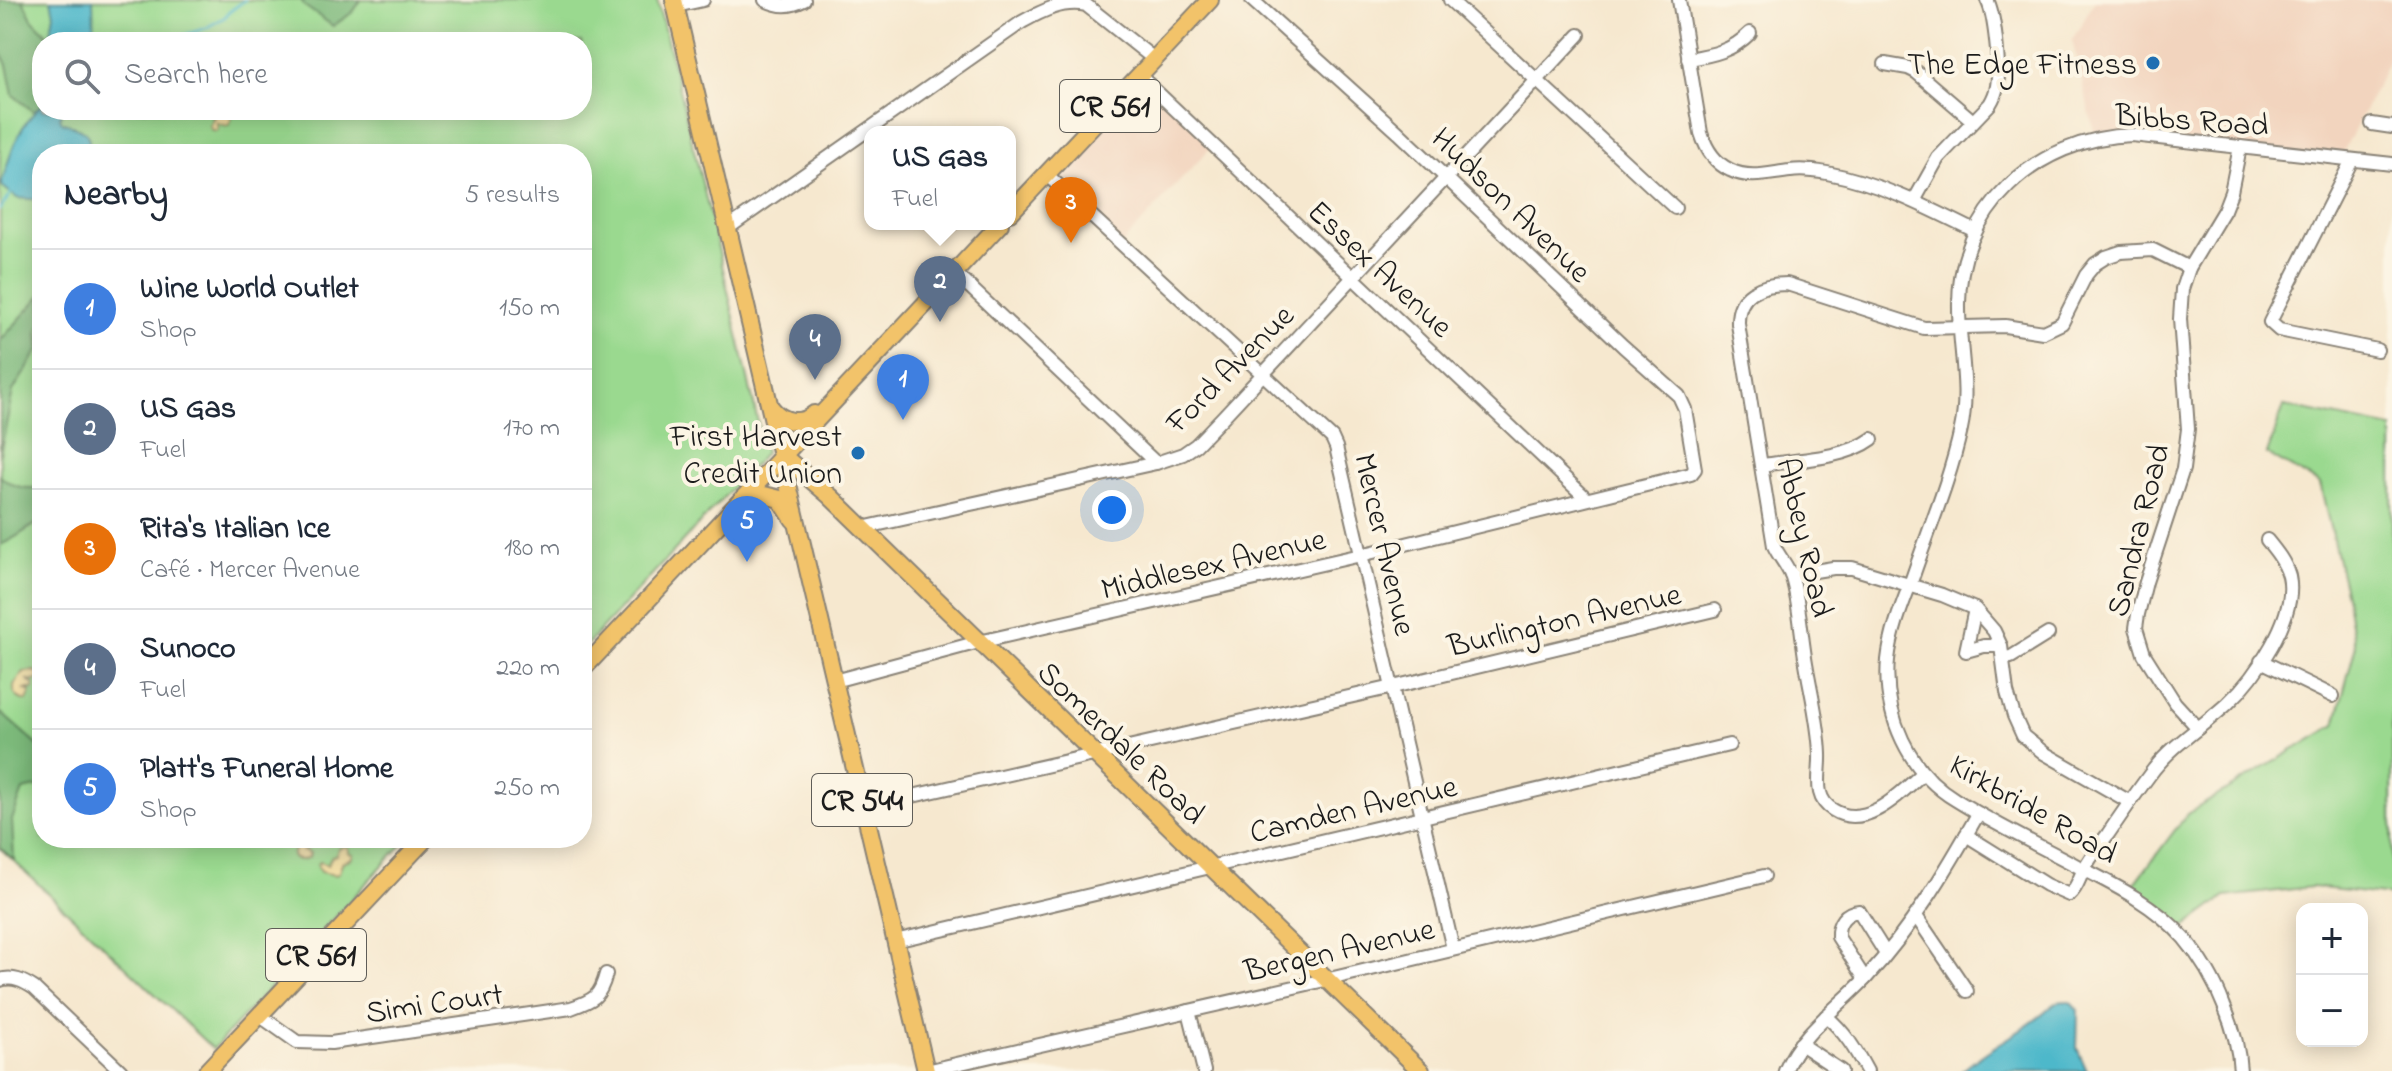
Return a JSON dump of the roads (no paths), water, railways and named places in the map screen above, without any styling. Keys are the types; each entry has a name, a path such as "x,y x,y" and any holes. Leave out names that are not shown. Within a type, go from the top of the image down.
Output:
{"main road":[{"name":"CR 561","path":"1016,206 1210,0"},
{"name":"CR 544","path":"675,3 926,1071"},
{"path":"592,659 994,230"},
{"path":"771,408 785,420 794,422 822,413"},
{"name":"Somerdale Road","path":"782,455 862,528 1421,1071"},
{"path":"736,504 741,504 748,496 764,495 780,499 799,528"},
{"name":"CR 561","path":"207,1071 417,848"}],"street":[{"path":"675,3 703,0"},
{"path":"765,0 777,6 804,0"},
{"name":"Hudson Avenue","path":"1252,0 1679,396 1685,409 1695,469"},
{"path":"1450,0 1675,208"},
{"path":"1679,0 1701,133 1704,145 1720,164 1731,171 1754,176 1792,170 1827,173 1869,184 1914,201 1975,231"},
{"path":"1914,201 1938,158 1990,104 1998,85 1992,11 1987,0"},
{"path":"874,126 1022,22 1047,8 1076,3 1086,5 1154,59"},
{"path":"1688,59 1730,49 1750,33"},
{"name":"Ford Avenue","path":"862,528 1156,463 1183,454 1196,445 1263,375 1579,35"},
{"path":"1885,64 1916,72 1973,121"},
{"name":"Essex Avenue","path":"1139,75 1587,499"},
{"path":"2372,124 2392,127"},
{"path":"728,228 864,133"},
{"name":"Bibbs Road","path":"1975,231 1988,209 2019,175 2036,163 2077,144 2117,135 2392,164"},
{"name":"Sandra Road","path":"2198,728 2175,703 2144,654 2136,628 2146,582 2183,469 2188,429 2180,303 2189,268 2224,210 2231,192 2240,147"},
{"path":"2352,160 2270,322 2279,330 2377,350"},
{"name":"Mercer Avenue","path":"1046,174 1332,438 1453,949"},
{"name":"Kirkbride Road","path":"1975,231 1967,247 1960,286 1962,427 1890,647 1888,685 1894,720 1923,773 1944,793 2146,905 2184,939 2219,992 2233,1031 2240,1071"},
{"path":"1960,326 2005,326 2034,332 2052,329 2062,323 2086,275 2095,264 2121,252 2153,250 2189,268"},
{"path":"954,272 1156,463"},
{"name":"Abbey Road","path":"1923,773 1889,804 1867,813 1853,815 1835,811 1820,796 1819,744 1791,575 1774,546 1738,324 1740,307 1753,290 1764,285 1787,284 1924,328 1960,326"},
{"path":"1762,465 1846,452 1872,439"},
{"name":"Middlesex Avenue","path":"834,681 979,642 1361,555 1691,474 1695,469"},
{"path":"1966,835 2046,885 2069,895 2077,888 2084,869 2130,802 2172,749 2228,703 2261,661 2285,616 2290,594 2285,566 2267,540"},
{"path":"1791,575 1852,568 1942,595 1975,609 1994,631 2002,652 2007,692 2023,736 2044,753 2130,802"},
{"path":"1975,609 1966,651 1984,646 2011,657 2048,634"},
{"name":"Burlington Avenue","path":"864,807 1715,610"},
{"path":"2261,661 2333,696"},
{"name":"Camden Avenue","path":"895,941 1729,745"},
{"path":"1785,1071 1800,1044 1865,979 1916,916 1978,814"},
{"name":"Bergen Avenue","path":"926,1071 1764,876"},
{"path":"1865,979 1838,937 1845,916 1859,911 1886,954"},
{"path":"1916,916 1967,991"},
{"name":"Simi Court","path":"259,1015 297,1042 331,1043 571,1008 596,997 602,991 606,974"},
{"path":"0,980 8,977 18,979 34,988 121,1071"},
{"path":"1189,1011 1204,1071"},
{"path":"1826,1016 1849,1039 1867,1071"},
{"path":"1800,1044 1841,1071"}],"water":[{"path":"51,0 93,0 93,32 51,32 54,14"},
{"path":"32,114 32,120 61,120 84,131 89,144 32,144 32,199 17,198 2,186 2,181 21,131"},
{"path":"2065,1001 2078,1010 2077,1048 2087,1071 1962,1071 2052,1006"}],"waterway":[{"path":"194,32 225,17 245,0"},
{"path":"0,209 12,192"}],"place":[{"name":"The Edge Fitness","path":"2153,63"},
{"name":"Rita's Italian Ice","path":"1071,243"},
{"name":"US Gas","path":"940,322"},
{"name":"Sunoco","path":"815,380"},
{"name":"Wine World Outlet","path":"903,420"},
{"name":"First Harvest Credit Union","path":"858,453"},
{"name":"Platt's Funeral Home","path":"747,562"}]}
